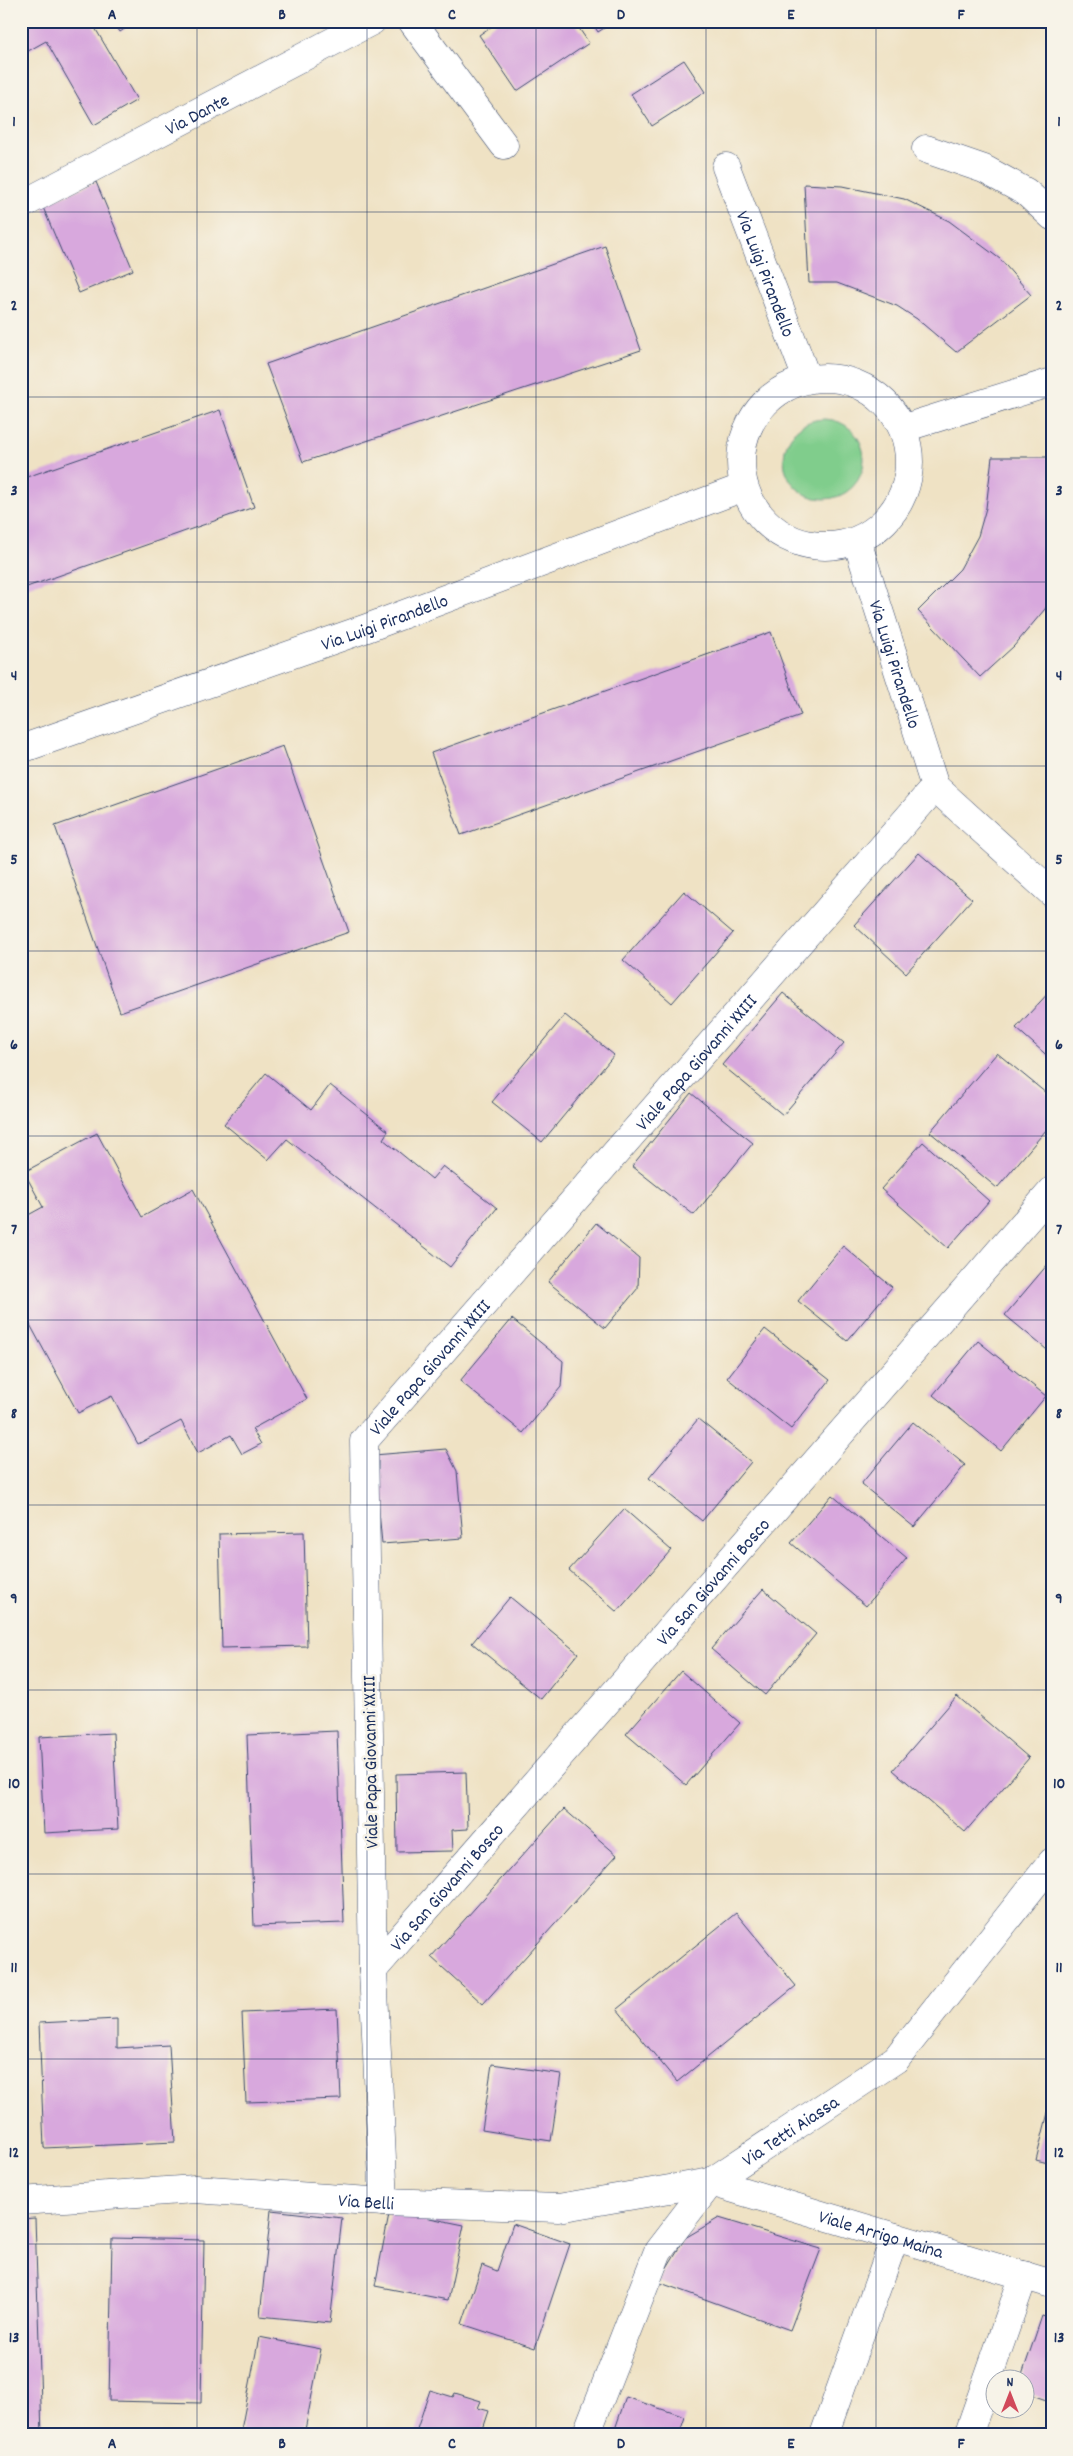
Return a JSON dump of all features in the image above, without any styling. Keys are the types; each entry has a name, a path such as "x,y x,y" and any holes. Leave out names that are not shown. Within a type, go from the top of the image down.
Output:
{"street":[{"name":"Via Dante","path":"21,205 327,31 372,21"},
{"path":"412,21 504,145"},
{"path":"926,149 984,169 1026,192 1052,216"},
{"name":"Via Luigi Pirandello","path":"726,167 807,379"},
{"path":"836,378 864,386 888,404 904,428 910,454 908,481 898,506 881,527 857,541 830,547 802,544 777,532 756,512 744,487 740,459 746,432 760,408 781,389 807,379 836,378"},
{"path":"904,428 1052,382"},
{"name":"Via Luigi Pirandello","path":"21,749 367,628 744,487"},
{"name":"Via Luigi Pirandello","path":"857,541 935,787"},
{"path":"935,787 1052,893"},
{"name":"Viale Papa Giovanni XXIII","path":"384,2202 373,1970 364,1441 935,787"},
{"name":"Via San Giovanni Bosco","path":"373,1970 1052,1191"},
{"name":"Via Tetti Aiassa","path":"586,2435 658,2251 711,2182 896,2059 1052,1862"},
{"name":"Via Belli","path":"21,2202 195,2189 384,2202 558,2208 711,2182"},
{"name":"Viale Arrigo Maina","path":"711,2182 1052,2284"},
{"path":"824,2435 895,2237"},
{"path":"968,2435 1024,2276"}],"green space":[{"path":"824,419 839,422 852,431 861,444 864,459 861,474 852,487 839,496 824,499 809,496 796,487 787,474 784,459 787,444 796,431 809,422"}],"building":[{"path":"21,21 91,21 137,100 94,125 46,41 21,55"},
{"path":"113,21 136,21 120,32"},
{"path":"499,21 574,21 589,43 517,91 479,35"},
{"path":"591,21 615,21 598,32"},
{"path":"684,60 705,92 652,126 631,94"},
{"path":"96,182 133,270 79,293 42,205"},
{"path":"804,184 842,186 904,199 949,221 1000,259 1031,295 956,352 917,319 897,306 837,283 809,283"},
{"path":"605,246 641,350 303,462 266,364"},
{"path":"220,410 254,507 21,589 21,479"},
{"path":"992,457 1052,457 1052,597 1045,609 1014,646 980,677 918,611 960,569 978,536 986,508"},
{"path":"771,632 801,715 461,835 431,753"},
{"path":"283,746 349,932 120,1012 55,826"},
{"path":"919,853 972,899 906,973 854,925"},
{"path":"684,891 733,933 672,1003 623,960"},
{"path":"1052,989 1052,1060 1016,1028"},
{"path":"783,993 844,1043 783,1115 722,1065"},
{"path":"565,1015 614,1055 542,1142 492,1102"},
{"path":"997,1053 1052,1098 1052,1123 997,1188 930,1132"},
{"path":"266,1073 311,1110 330,1085 388,1131 383,1139 432,1179 443,1166 497,1208 450,1267 287,1139 268,1160 224,1124"},
{"path":"691,1093 753,1143 694,1215 632,1166"},
{"path":"97,1133 142,1217 193,1189 307,1399 252,1429 261,1444 242,1454 231,1435 198,1453 181,1421 138,1444 112,1396 78,1413 21,1308 21,1219 43,1207 24,1172"},
{"path":"923,1142 989,1201 948,1248 881,1189"},
{"path":"596,1223 639,1258 638,1288 605,1328 548,1282"},
{"path":"843,1246 892,1287 847,1341 798,1301"},
{"path":"1048,1264 1052,1267 1052,1354 1005,1315"},
{"path":"512,1319 563,1361 561,1387 523,1433 460,1381"},
{"path":"765,1329 830,1380 791,1429 727,1378"},
{"path":"978,1341 1046,1396 1001,1451 933,1395"},
{"path":"698,1419 751,1462 702,1521 649,1478"},
{"path":"913,1422 965,1465 914,1527 861,1484"},
{"path":"446,1449 457,1471 463,1538 382,1544 374,1455"},
{"path":"832,1495 907,1558 866,1606 791,1543"},
{"path":"624,1509 671,1550 617,1612 569,1570"},
{"path":"304,1532 307,1646 222,1648 219,1534"},
{"path":"763,1589 816,1634 765,1695 711,1649"},
{"path":"510,1597 578,1653 541,1699 472,1643"},
{"path":"681,1671 740,1723 686,1785 626,1734"},
{"path":"957,1696 1029,1758 965,1832 893,1770"},
{"path":"337,1731 344,1923 254,1926 247,1735"},
{"path":"113,1733 118,1829 44,1833 39,1737"},
{"path":"466,1772 468,1829 452,1830 453,1851 397,1852 396,1774"},
{"path":"564,1809 617,1855 483,2004 431,1957"},
{"path":"736,1913 796,1986 677,2082 617,2009"},
{"path":"337,2009 341,2099 246,2102 242,2013"},
{"path":"117,2019 117,2048 169,2045 175,2142 44,2148 39,2023"},
{"path":"492,2064 561,2074 551,2141 482,2130"},
{"path":"1052,2102 1052,2164 1036,2160"},
{"path":"271,2210 342,2218 330,2323 260,2316"},
{"path":"390,2210 464,2225 448,2300 375,2286"},
{"path":"35,2218 42,2435 21,2435 21,2219"},
{"path":"719,2218 821,2249 790,2330 658,2282 685,2238"},
{"path":"513,2224 570,2244 535,2348 462,2324 482,2265 497,2271"},
{"path":"112,2238 204,2240 201,2403 109,2401"},
{"path":"1042,2316 1052,2319 1052,2402 1036,2396 1036,2368 1024,2368"},
{"path":"259,2337 321,2349 304,2435 240,2435"},
{"path":"430,2390 453,2397 455,2393 481,2401 478,2408 489,2411 481,2435 415,2435"},
{"path":"626,2397 685,2417 679,2435 613,2435"}]}
